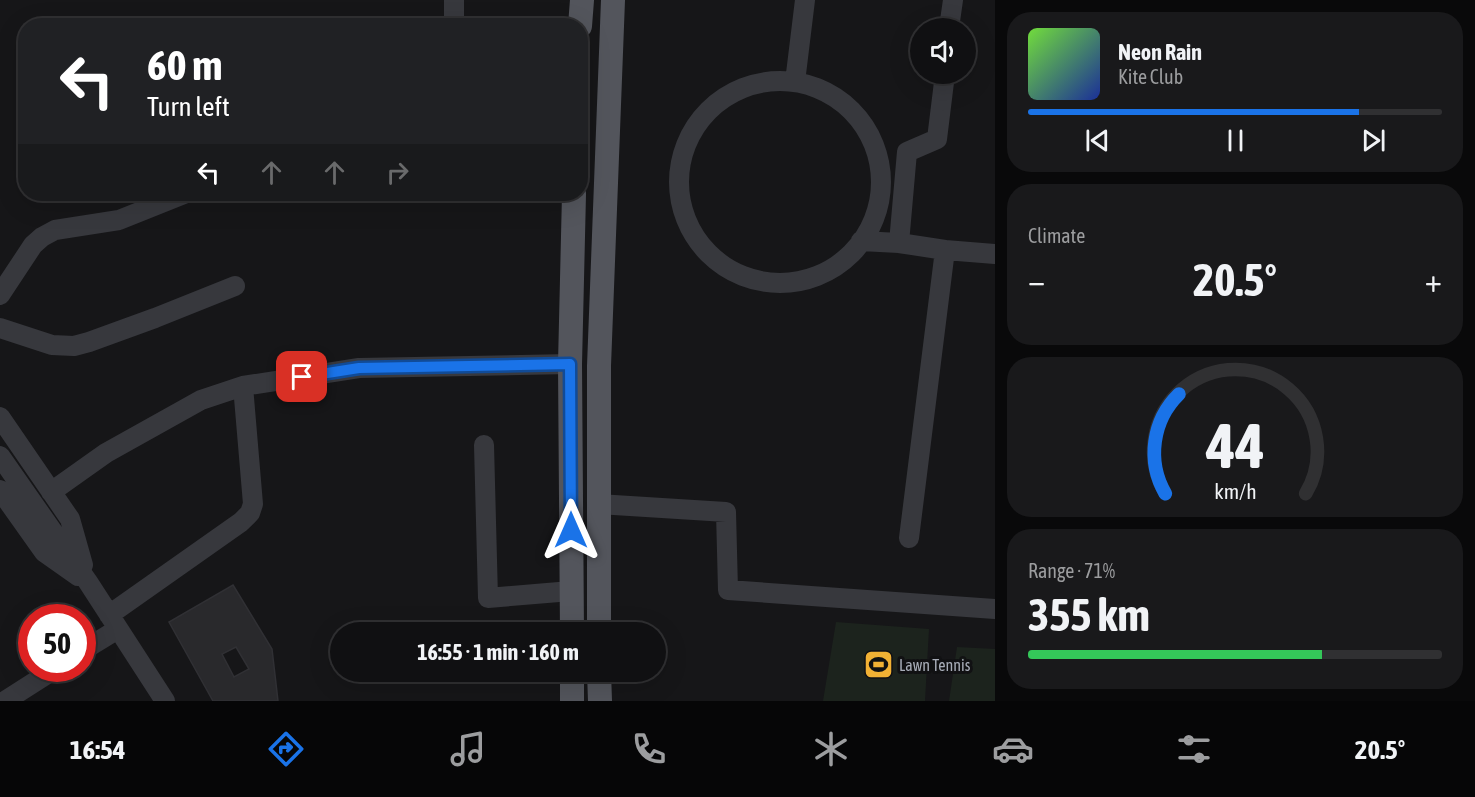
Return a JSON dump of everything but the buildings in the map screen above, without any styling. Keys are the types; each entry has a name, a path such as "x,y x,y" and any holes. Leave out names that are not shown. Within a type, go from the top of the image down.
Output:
{"main road":[{"path":"581,18 582,0"},
{"path":"599,622 599,366 613,0"},
{"path":"572,622 570,364 574,201"},
{"path":"572,682 572,701"},
{"path":"599,682 600,701"}],"street":[{"path":"454,0 454,18"},
{"path":"795,82 804,0"},
{"path":"951,18 953,0"},
{"path":"787,80 826,90 858,114 878,149 879,187 861,241 849,260 815,280 775,285 736,275 704,251 683,217 678,177 688,138 712,106 747,86 787,80"},
{"path":"899,243 907,152 937,140 944,84"},
{"path":"0,296 33,245 42,237 56,230 119,220 166,201"},
{"path":"861,241 995,254"},
{"path":"909,538 945,250"},
{"path":"0,328 51,345 74,346 134,326 235,286"},
{"path":"51,492 106,453 201,400 243,386 359,368 570,364"},
{"path":"96,638 250,513 253,504 243,386"},
{"path":"0,417 70,519 88,582"},
{"path":"484,445 488,598 572,591"},
{"path":"0,456 88,582 165,701"},
{"path":"0,490 44,552 88,582"},
{"path":"598,504 726,512 728,590 995,609"},
{"path":"5,701 35,682"}],"shaded area":[{"name":"Lawn Tennis","path":"836,622 929,629 925,701 823,701"},
{"path":"957,647 995,649 995,701 949,701"}],"place":[{"name":"Lawn Tennis","path":"878,665"}],"route":[{"path":"302,377 359,368 570,364 571,530"}]}
